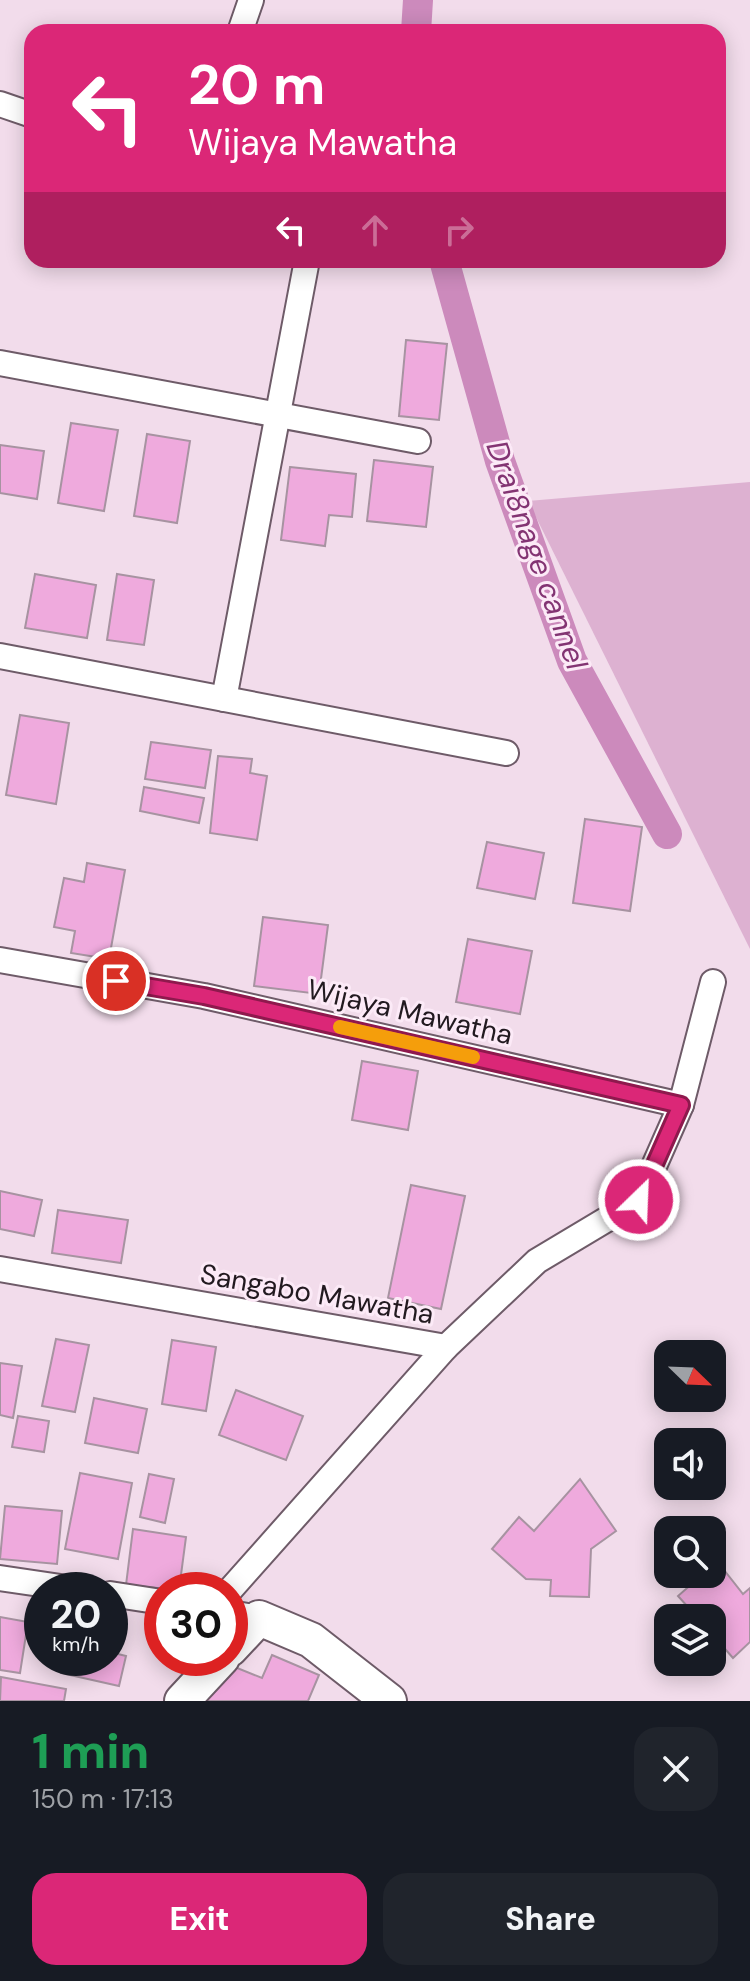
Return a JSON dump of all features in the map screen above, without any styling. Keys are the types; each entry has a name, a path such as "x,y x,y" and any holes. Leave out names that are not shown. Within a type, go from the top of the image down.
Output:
{"street":[{"path":"243,24 251,0"},
{"path":"0,104 24,112"},
{"path":"224,699 305,268"},
{"path":"0,363 418,441"},
{"path":"0,656 506,753"},
{"name":"Wijaya Mawatha","path":"0,960 204,996 681,1105"},
{"path":"446,1347 537,1261 639,1200 681,1105 713,982"},
{"name":"Sangabo Mawatha","path":"0,1269 446,1347"},
{"name":"Sangabo Mawatha","path":"246,1572 446,1347"},
{"path":"0,1578 24,1582"},
{"path":"248,1617 311,1640 389,1701"},
{"path":"182,1701 205,1676"}],"shaded area":[{"path":"750,482 750,949 528,501"}],"building":[{"path":"406,340 447,344 439,420 399,416"},
{"path":"71,423 118,430 104,511 58,503"},
{"path":"147,434 190,441 177,523 134,516"},
{"path":"0,445 44,451 37,499 0,493"},
{"path":"374,460 433,467 426,527 367,521"},
{"path":"290,467 356,474 352,517 329,515 325,546 281,540"},
{"path":"35,574 96,585 87,638 25,628"},
{"path":"117,574 154,580 144,645 107,640"},
{"path":"20,715 69,723 56,804 6,795"},
{"path":"151,742 211,750 205,788 145,779"},
{"path":"218,756 252,759 250,773 267,776 257,840 210,833"},
{"path":"144,787 204,798 199,823 140,811"},
{"path":"585,819 642,827 630,911 573,903"},
{"path":"487,842 544,853 535,899 477,888"},
{"path":"87,863 125,870 109,959 71,953 75,931 54,927 64,878 84,882"},
{"path":"263,917 328,925 319,994 254,986"},
{"path":"468,939 532,951 520,1014 456,1002"},
{"path":"362,1061 418,1071 408,1130 352,1120"},
{"path":"411,1185 465,1196 441,1309 388,1298"},
{"path":"0,1191 42,1200 34,1236 0,1229"},
{"path":"58,1210 128,1220 121,1263 52,1253"},
{"path":"56,1339 89,1345 75,1412 42,1406"},
{"path":"172,1340 216,1347 206,1411 162,1404"},
{"path":"0,1363 22,1366 13,1418 0,1415"},
{"path":"236,1390 303,1416 286,1460 219,1435"},
{"path":"94,1398 147,1409 138,1453 85,1443"},
{"path":"18,1416 49,1421 44,1452 12,1447"},
{"path":"80,1473 132,1483 118,1559 65,1549"},
{"path":"149,1474 174,1479 165,1523 140,1517"},
{"path":"580,1479 616,1531 591,1549 589,1597 550,1596 551,1580 526,1579 492,1549 519,1517 534,1531"},
{"path":"5,1506 62,1511 57,1564 0,1559"},
{"path":"133,1529 186,1537 181,1572 144,1572 144,1587 128,1585"},
{"path":"726,1572 743,1594 750,1588 750,1642 733,1658 726,1650 726,1604 685,1604 678,1596 687,1588 726,1588"},
{"path":"0,1617 24,1621 20,1673 0,1670"},
{"path":"272,1655 319,1675 308,1701 203,1701 214,1676 248,1676 248,1672 262,1678"},
{"path":"74,1676 121,1676 119,1686"},
{"path":"1,1677 66,1689 64,1701 0,1701"}],"waterway":[{"name":"Drai8nage cannel","path":"416,24 418,0"},
{"name":"Drai8nage cannel","path":"446,268 500,461 572,661 667,834"}],"slow traffic":[{"path":"340,1027 473,1057"}],"route":[{"path":"116,981 204,996 681,1105 639,1200"}]}
